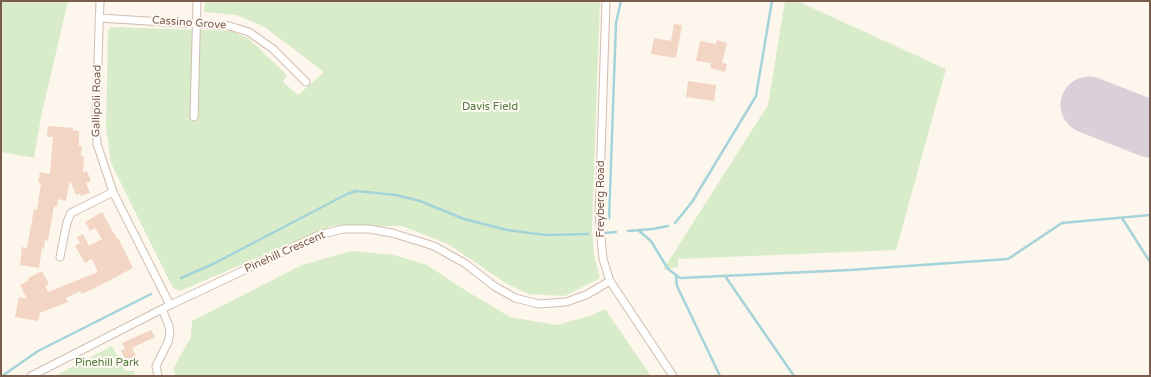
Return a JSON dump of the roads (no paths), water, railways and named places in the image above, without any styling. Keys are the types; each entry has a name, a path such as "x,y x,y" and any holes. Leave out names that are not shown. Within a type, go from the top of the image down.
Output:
{"street":[{"name":"Gallipoli Road","path":"100,1 96,117 97,144 113,192 170,305"},
{"path":"194,116 197,1"},
{"name":"Freyberg Road","path":"606,1 599,214 603,259 610,281 673,376"},
{"name":"Cassino Grove","path":"99,18 196,22 229,26 248,32 274,49 306,82"},
{"path":"60,257 67,222 72,213 113,192"},
{"name":"Pinehill Crescent","path":"31,376 170,305 314,238 343,229 369,229 392,233 434,246 466,264 494,286 515,298 540,304 566,302 586,295 610,281"},
{"path":"158,376 156,366 168,342 170,334 169,326 162,309"}],"waterway":[{"path":"609,219 616,23 621,1"},
{"path":"675,223 692,202 756,96 772,1"},
{"path":"181,278 213,264 347,194 356,191 396,195 420,201 464,219 507,230 546,235 588,234"},
{"path":"638,230 651,241 668,269 680,278 850,270 1008,259 1062,223 1150,215"},
{"path":"1122,218 1150,262"},
{"path":"628,231 668,226"},
{"path":"606,233 616,232"},
{"path":"725,276 794,376"},
{"path":"676,277 677,286 720,376"},
{"path":"2,376 38,351 151,294"}],"park label":[{"name":"Davis Field","path":"490,107"},
{"name":"Pinehill Park","path":"107,363"}]}
